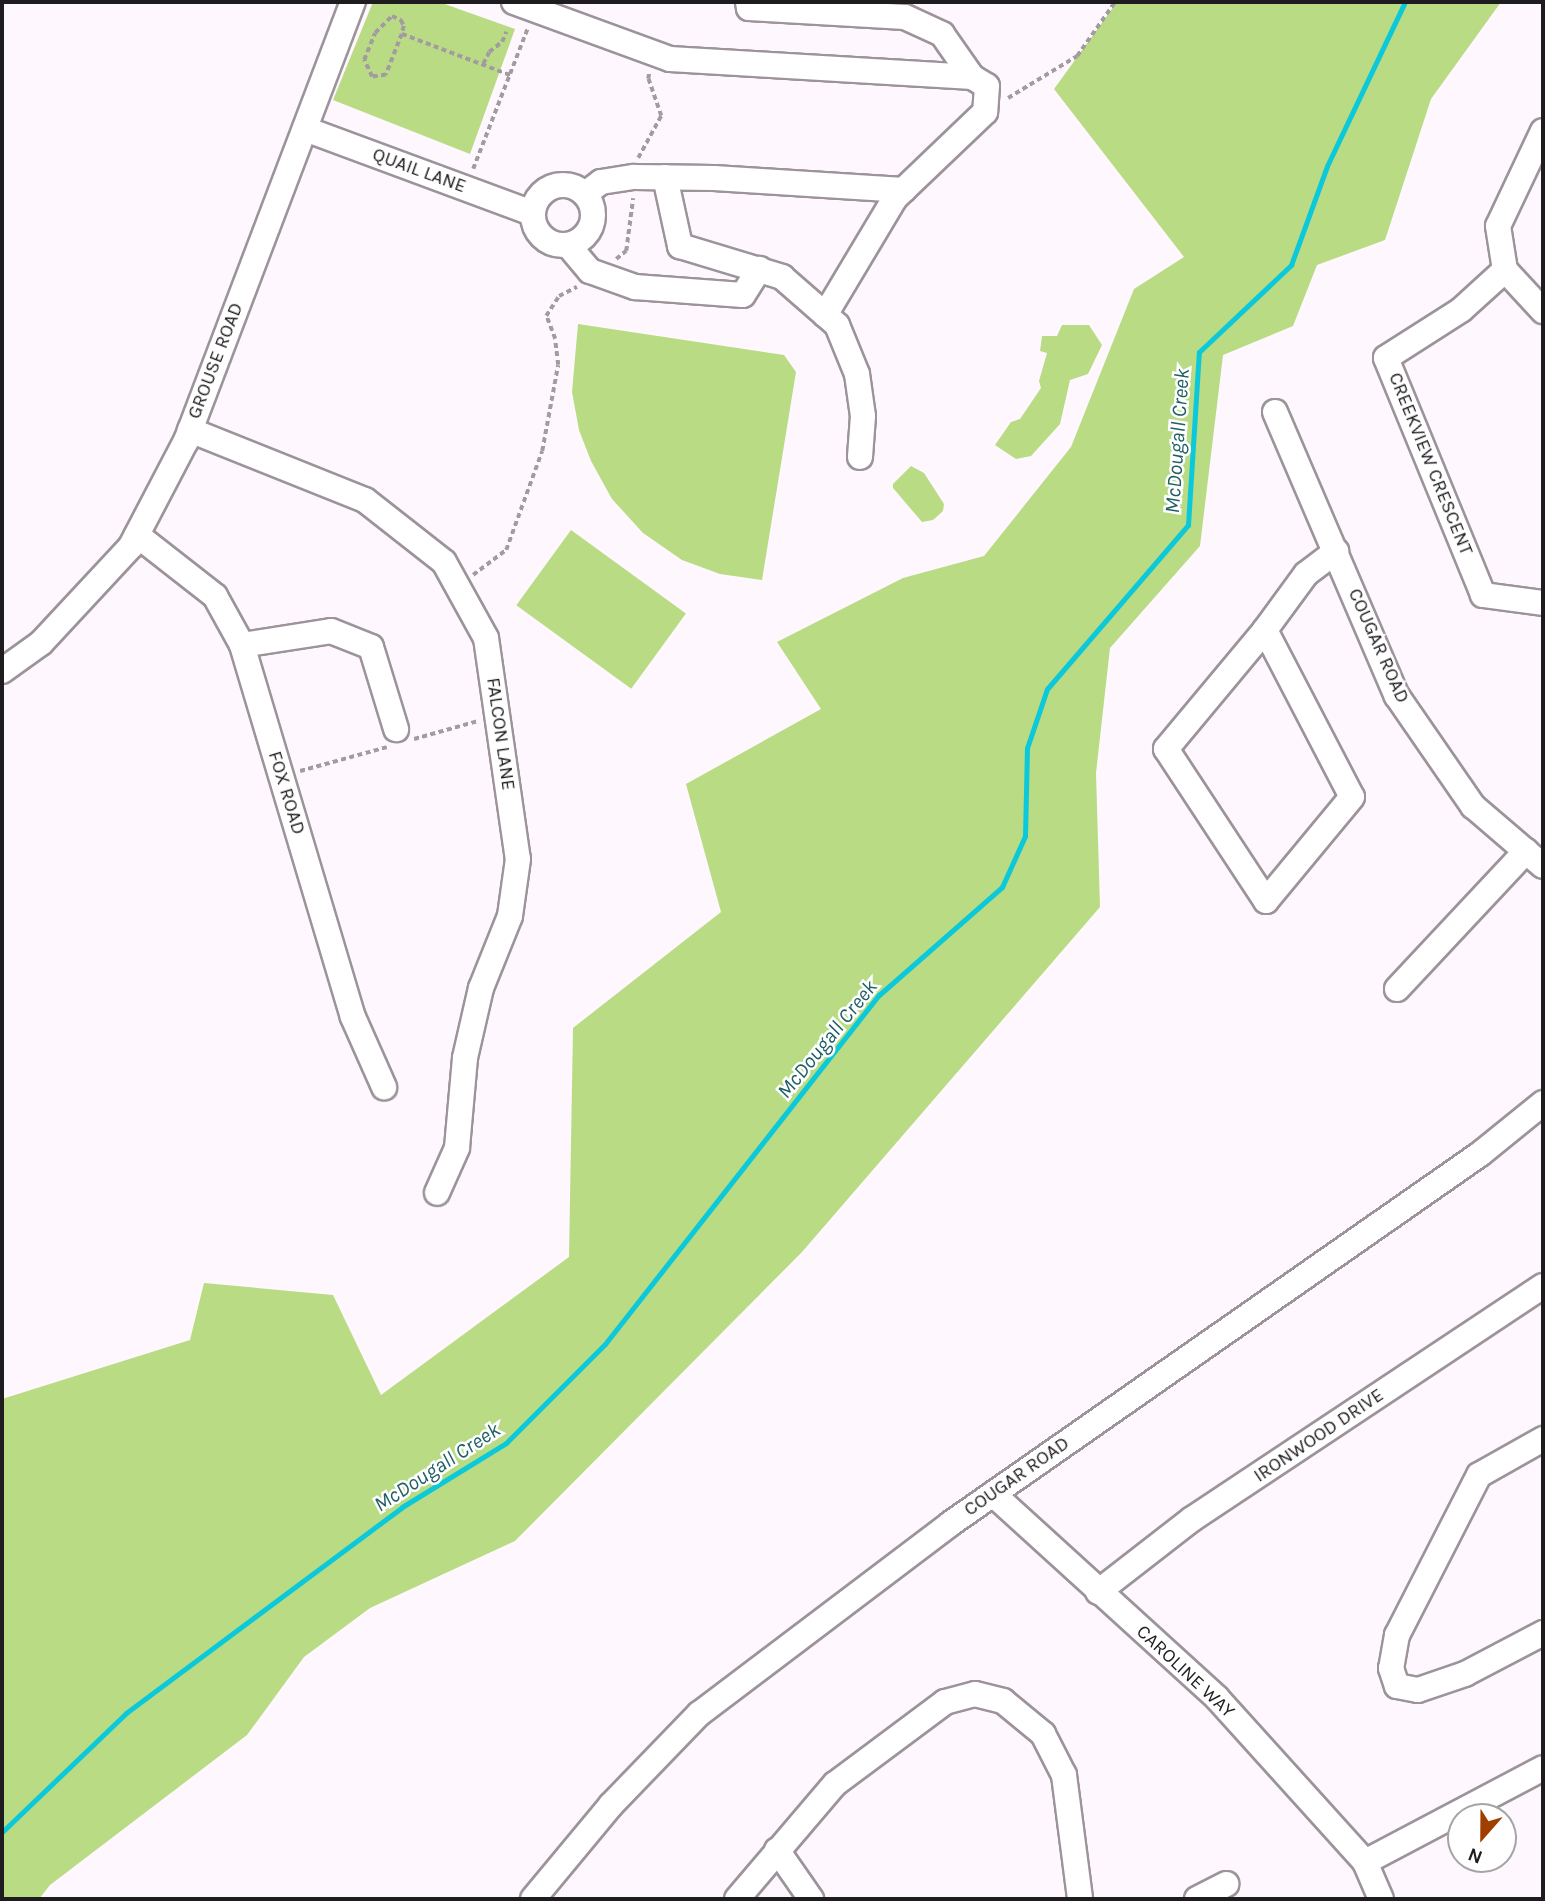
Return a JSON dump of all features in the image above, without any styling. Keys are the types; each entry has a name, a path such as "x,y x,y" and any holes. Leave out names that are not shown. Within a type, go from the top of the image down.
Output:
{"street":[{"name":"GROUSE ROAD","path":"2,671 41,643 131,546 137,535 190,430 353,2"},
{"path":"748,2 749,8 905,17 942,34 972,77 987,86 985,112 895,198 825,315"},
{"path":"523,10 670,59 972,77"},
{"name":"QUAIL LANE","path":"308,121 535,205"},
{"path":"1543,131 1498,226 1505,270 1543,311"},
{"path":"584,194 601,182 634,177 904,190"},
{"path":"665,177 680,246 782,277 837,326 858,373 863,416 860,457"},
{"path":"560,185 577,188 584,194 593,210 590,229 584,236 568,245 559,245 542,238 537,231 535,205 543,191 560,185"},
{"path":"568,245 590,271 635,287 743,295 759,269"},
{"name":"CREEKVIEW CRESCENT","path":"1505,270 1461,310 1387,358 1483,595 1543,603"},
{"name":"COUGAR ROAD","path":"1275,412 1397,696 1473,806 1534,858 1397,989"},
{"name":"FALCON LANE","path":"190,430 365,499 444,562 486,638 518,859 510,916 481,988 465,1058 457,1148 437,1193"},
{"name":"FOX ROAD","path":"137,535 215,596 242,645 353,1017 384,1087"},
{"path":"1265,630 1352,797 1266,901 1166,749 1265,630 1306,574 1336,551"},
{"path":"242,645 331,631 371,647 397,729"},
{"name":"COUGAR ROAD","path":"533,1899 611,1805 699,1714 993,1494 1480,1154 1543,1103"},
{"name":"IRONWOOD DRIVE","path":"1098,1592 1192,1519 1543,1286"},
{"path":"1543,1439 1479,1475 1397,1635 1391,1668 1397,1686 1418,1689 1465,1674 1543,1633"},
{"name":"CAROLINE WAY","path":"993,1494 1217,1698 1365,1862 1381,1899"},
{"path":"737,1899 835,1784 945,1702 975,1694 1003,1701 1043,1734 1064,1775 1080,1899"},
{"path":"1365,1862 1543,1768"},
{"path":"777,1850 811,1899"}],"path":[{"path":"985,112 1077,56 1115,2"},
{"path":"473,169 510,75 523,10"},
{"path":"393,16 401,20 404,26 402,34 386,75 372,77 365,60 375,33 393,16"},
{"path":"368,30 375,33"},
{"path":"483,65 506,32"},
{"path":"402,34 510,75"},
{"path":"635,165 661,116 648,79 650,69"},
{"path":"610,265 626,251 634,195"},
{"path":"458,587 506,550 542,451 558,365 555,339 546,316 559,296 580,285"}],"green space":[{"path":"373,2 439,2 515,29 470,154 333,100"},
{"path":"1117,2 1501,2 1431,99 1385,240 1317,265 1293,326 1223,355 1200,546 1110,648 1096,773 1100,907 802,1252 515,1541 370,1608 304,1657 247,1735 50,1885 39,1899 2,1899 2,1399 190,1340 204,1283 333,1295 381,1395 569,1257 573,1028 721,912 686,784 821,709 777,642 903,578 984,556 1071,447 1134,289 1184,257 1054,89"},
{"path":"578,324 784,355 796,372 762,580 720,574 682,560 643,533 612,499 591,461 579,430 572,392"},
{"path":"1062,325 1089,325 1102,345 1088,374 1070,380 1060,424 1031,456 1016,459 995,445 1011,422 1020,419 1041,388 1039,381 1047,353 1040,351 1042,336 1057,336"},
{"path":"911,466 924,473 944,504 943,511 933,520 922,522 893,488 893,484"},
{"path":"571,530 686,613 631,689 516,605"}],"waterway":[{"name":"McDougall Creek","path":"2,1832 126,1713 402,1507 506,1443 605,1344 879,995 1002,887 1025,836 1027,748 1047,689 1188,525 1199,352 1291,265 1327,166 1405,2"}]}
